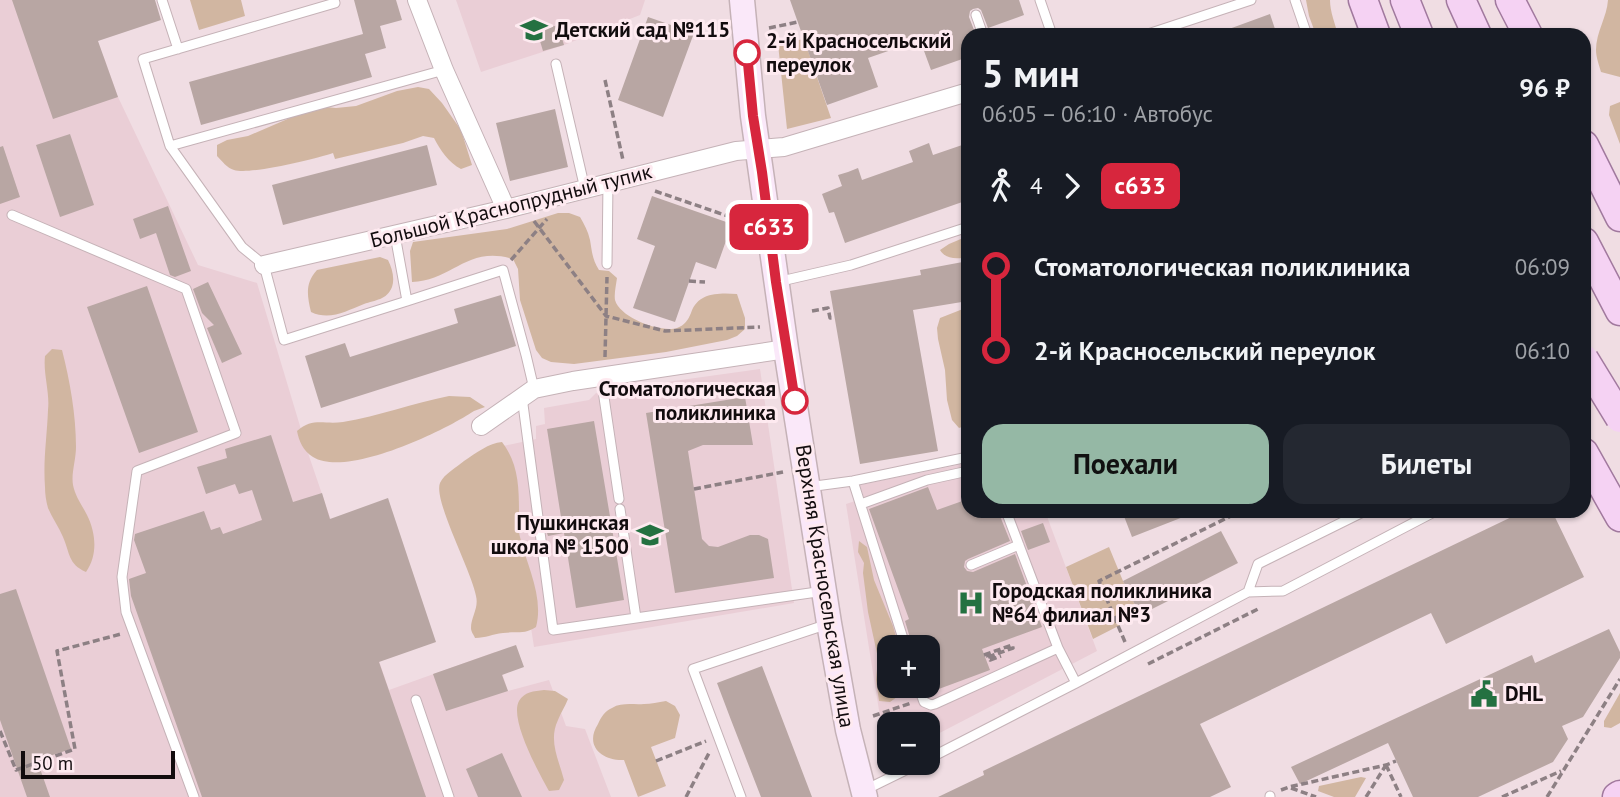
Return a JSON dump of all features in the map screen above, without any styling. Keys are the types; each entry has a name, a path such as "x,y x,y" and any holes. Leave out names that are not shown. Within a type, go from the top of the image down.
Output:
{"main road":[{"path":"1363,0 1373,28"},
{"path":"1405,0 1416,28"},
{"path":"1461,0 1474,28"},
{"path":"1510,0 1524,28"},
{"path":"1591,159 1620,217"},
{"path":"1591,255 1620,311"},
{"path":"1591,370 1620,418"},
{"path":"1591,465 1620,517"}],"street":[{"path":"417,0 444,70 506,209"},
{"name":"Верхняя Красносельская улица","path":"742,0 758,150 786,349 829,623 848,730 864,794"},
{"path":"758,150 784,147 961,94"},
{"name":"Большой Краснопрудный тупик","path":"264,265 506,209 736,151 758,150"},
{"path":"481,426 528,393 601,377 786,349"}],"lane":[{"path":"162,0 178,49"},
{"path":"334,0 335,3 143,59 170,146 242,247 264,265 284,340 503,270 526,355 553,629 824,591"},
{"path":"1040,0 1050,28"},
{"path":"1165,28 1251,0"},
{"path":"1296,0 1305,28"},
{"path":"976,15 981,28"},
{"path":"556,64 584,190"},
{"path":"170,146 444,70"},
{"path":"607,264 608,183"},
{"path":"12,215 186,289 236,433 137,471 122,577 126,612 194,797"},
{"path":"776,282 851,265 961,229"},
{"path":"394,235 407,301"},
{"path":"601,377 636,618"},
{"path":"808,486 853,481 961,458"},
{"path":"861,504 927,480 961,473"},
{"path":"853,481 902,635"},
{"path":"1009,518 1058,649 1076,683"},
{"path":"1248,592 1258,564 1351,518"},
{"path":"940,753 1248,592 1283,591 1423,518"},
{"path":"971,565 1019,545"},
{"path":"741,797 694,669 829,623"},
{"path":"922,698 924,702 935,704 1058,649"},
{"path":"416,700 449,797"},
{"path":"864,794 898,775"}],"path":[{"path":"769,28 798,22"},
{"path":"605,80 625,168"},
{"path":"653,191 745,222"},
{"path":"528,214 606,316 665,331 760,327"},
{"path":"503,270 539,227"},
{"path":"606,356 607,264"},
{"path":"689,281 705,282"},
{"path":"812,311 828,308 830,318 835,317"},
{"path":"694,489 783,472"},
{"path":"1131,654 1099,581 1227,518"},
{"path":"1146,665 1269,603"},
{"path":"0,731 16,770 75,749 57,651 133,631"},
{"path":"984,655 1012,645 1013,648 988,657 990,660 1014,651 1015,654"},
{"path":"991,663 1003,658"},
{"path":"1546,797 1620,680"},
{"path":"873,716 908,704"},
{"path":"656,761 719,736"},
{"path":"685,797 719,736"},
{"path":"1316,797 1289,787 1396,761"},
{"path":"1366,797 1386,765"},
{"path":"1386,765 1401,797"},
{"path":"1502,797 1563,770"}],"shaded area":[{"path":"0,0 77,0 105,60 118,97 198,265 257,283 309,456 389,690 495,652 508,691 549,680 566,726 585,729 611,797 0,797"},
{"path":"190,0 241,0 245,16 199,30"},
{"name":"Детский сад №115","path":"456,0 645,0 640,15 564,45 481,72"},
{"path":"1306,0 1330,0 1336,28 1313,28"},
{"path":"1608,0 1620,0 1620,77 1601,72 1596,55"},
{"path":"804,39 831,118 787,129 778,44"},
{"path":"418,87 429,89 461,130 472,165 461,169 445,156 434,138 423,136 335,159 333,153 254,170 231,169 217,156 217,145 248,136 306,111 356,106 397,91"},
{"path":"1620,102 1620,144 1609,115 1610,106"},
{"path":"558,213 580,217 599,270 609,271 617,278 615,300 618,307 633,318 652,326 677,328 686,322 694,306 704,297 737,294 745,318 745,329 727,340 666,352 574,364 551,362 542,358 536,350 520,300 518,269 513,259 483,257 438,276 412,282 410,251 413,242 507,229"},
{"path":"961,239 961,258 949,257 940,250"},
{"path":"380,257 388,260 393,273 392,287 387,295 338,314 325,316 311,312 308,290 310,280 317,270"},
{"path":"961,310 959,428 952,420 947,400 945,370 937,328 940,318"},
{"path":"52,349 62,350 65,362 75,423 73,485 94,536 94,551 86,572 70,558 46,498 44,467 48,403 45,356"},
{"name":"Пушкинская школа № 1500","path":"760,369 794,603 534,647 503,446 536,439 536,426 545,424 544,408 589,400 596,393 609,397 616,389"},
{"path":"449,396 470,397 485,407 419,440 371,457 328,462 313,457 302,446 297,431 308,424 336,423"},
{"path":"502,442 512,459 517,477 519,534 534,582 538,616 536,627 528,631 475,638 471,628 476,596 447,520 439,492 440,483 473,455 487,446"},
{"name":"Городская поликлиника №64 филиал №3","path":"961,464 961,518 1048,518 1097,651 940,733 940,712 879,712 877,698 940,698 940,635 877,635 877,698 846,504 864,498 860,485"},
{"path":"859,541 867,547 874,580 896,635 877,635 877,653 868,612 864,563 858,552"},
{"path":"1109,547 1140,615 1093,639 1066,567"},
{"path":"544,690 555,691 568,699 554,735 555,750 564,780 559,790 549,791 526,746 517,709 524,696"},
{"path":"1620,693 1620,723 1611,728 1604,727 1604,721"},
{"path":"879,698 896,698 890,702 879,701"},
{"path":"666,701 675,706 680,715 675,738 651,747 666,786 638,797 624,760 609,758 597,751 594,732 604,714 616,706"},
{"path":"1366,778 1355,797 1334,797 1318,791 1319,786"}],"building":[{"path":"12,0 155,0 161,20 98,41 118,97 53,119"},
{"path":"354,0 396,0 402,20 380,26 386,48 365,54 372,77 201,125 189,82 363,34"},
{"path":"790,0 1019,0 1024,15 988,28 981,10 978,8 970,11 969,17 973,28 961,28 961,59 931,70 920,40 868,58 878,87 827,105"},
{"path":"1270,14 1275,28 1232,28"},
{"path":"648,17 694,33 663,117 618,100"},
{"path":"558,25 564,45 543,51 537,31"},
{"path":"555,109 568,167 510,181 496,123"},
{"path":"70,134 94,205 60,217 36,145"},
{"path":"929,143 933,155 961,145 961,202 845,243 834,212 829,213 822,194 842,186 838,175 858,168 862,180 913,162 909,151"},
{"path":"427,145 437,185 283,225 272,185"},
{"path":"3,146 20,197 0,204 0,147"},
{"path":"652,196 732,224 716,269 696,262 675,322 633,308 655,246 637,239"},
{"path":"168,206 191,271 175,277 170,275 156,233 140,239 133,219"},
{"path":"961,262 961,302 913,310 938,451 860,464 830,291 921,275 920,270"},
{"path":"208,282 242,354 222,363 207,328 214,325 202,313 193,289"},
{"path":"147,286 198,432 139,453 87,307"},
{"path":"501,295 516,346 321,408 305,356 345,343 350,357 458,323 454,309"},
{"path":"745,397 753,445 703,445 688,451 702,539 709,546 718,547 750,535 768,539 774,578 675,593 646,413"},
{"path":"594,421 624,600 576,608 564,533 548,536 547,533 545,520 561,517 547,429"},
{"path":"271,435 293,502 322,493 330,519 388,498 436,642 379,662 426,797 202,797 131,596 129,579 146,573 134,540 135,534 204,511 211,530 220,527 223,534 262,520 252,490 239,494 235,484 206,494 197,467 227,458 225,449"},
{"path":"928,487 937,510 961,501 961,518 1001,518 1010,541 968,559 964,567 973,572 1015,554 1042,627 982,649 990,670 940,689 940,635 909,635 905,621 909,619 869,509"},
{"path":"1125,518 1181,518 1132,537"},
{"path":"1509,518 1555,518 1584,577 1446,644 1431,613 1200,724 1231,787 1210,797 938,797 984,775 983,771"},
{"path":"1043,523 1050,542 1028,550 1021,531"},
{"path":"1221,531 1238,563 1140,615 1123,581"},
{"path":"16,589 71,749 37,760 50,797 27,797 0,720 0,594"},
{"path":"1609,629 1620,652 1620,658 1583,717 1562,726 1568,739 1553,762 1478,797 1413,797 1388,743 1300,784 1291,767 1532,655 1535,663"},
{"path":"516,645 524,667 502,675 508,691 446,711 433,674"},
{"path":"762,666 812,797 761,797 731,720 717,683"},
{"path":"502,753 522,797 478,797 466,769"}],"bus line":[{"name":"с633","path":"747,53 753,116 795,401"}],"place":[{"name":"Детский сад №115","path":"534,30"},
{"name":"2-й Красносельский переулок","path":"747,53"},
{"name":"Стоматологическая поликлиника","path":"795,401"},
{"name":"Пушкинская школа № 1500","path":"650,535"},
{"name":"Городская поликлиника №64 филиал №3","path":"971,603"},
{"name":"DHL","path":"1484,694"}]}
